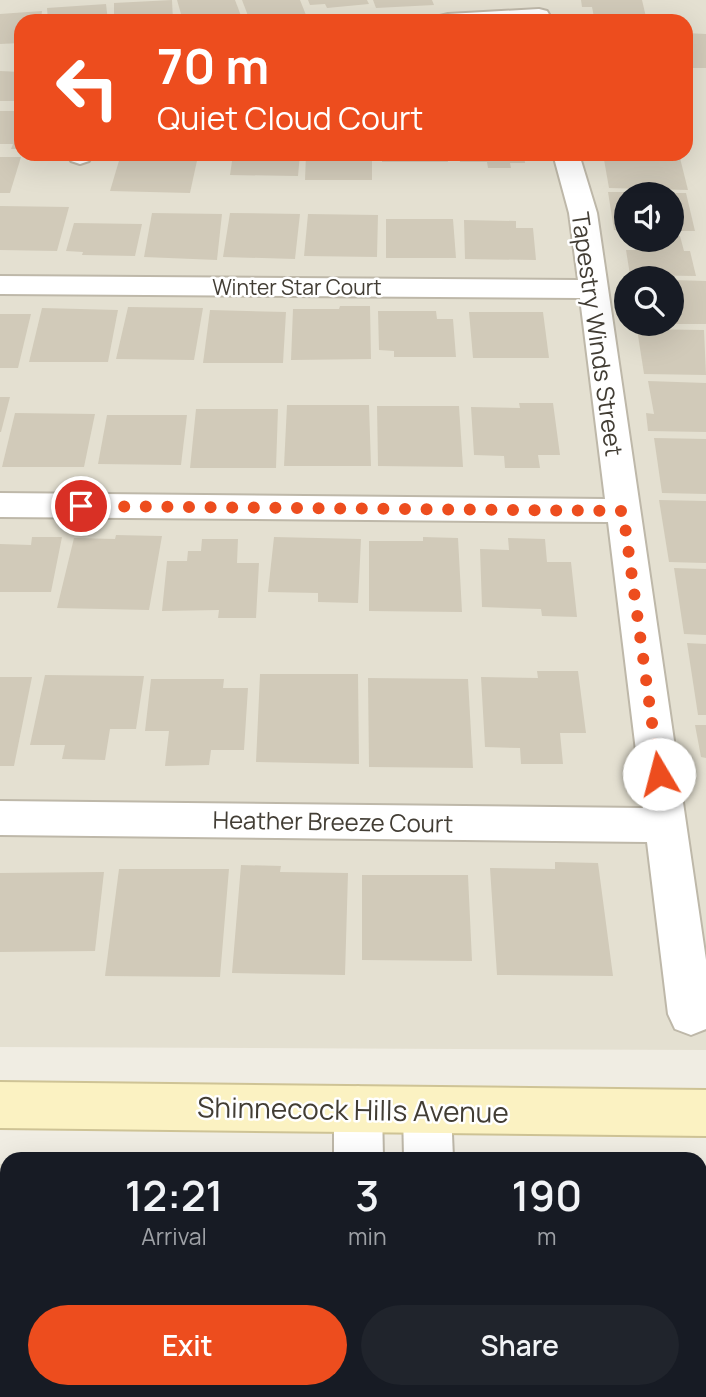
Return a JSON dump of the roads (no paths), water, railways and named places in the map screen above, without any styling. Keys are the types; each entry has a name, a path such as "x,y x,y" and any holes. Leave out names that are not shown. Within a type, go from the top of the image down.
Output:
{"street":[{"path":"501,14 539,9"},
{"name":"Tapestry Winds Street","path":"568,161 583,213 691,1014"},
{"name":"Winter Star Court","path":"0,285 593,289"},
{"path":"0,505 623,511"},
{"name":"Heather Breeze Court","path":"0,818 665,825"},
{"name":"Shinnecock Hills Avenue","path":"0,1105 706,1113"},
{"path":"358,1109 359,1152"},
{"path":"427,1110 429,1152"}]}
